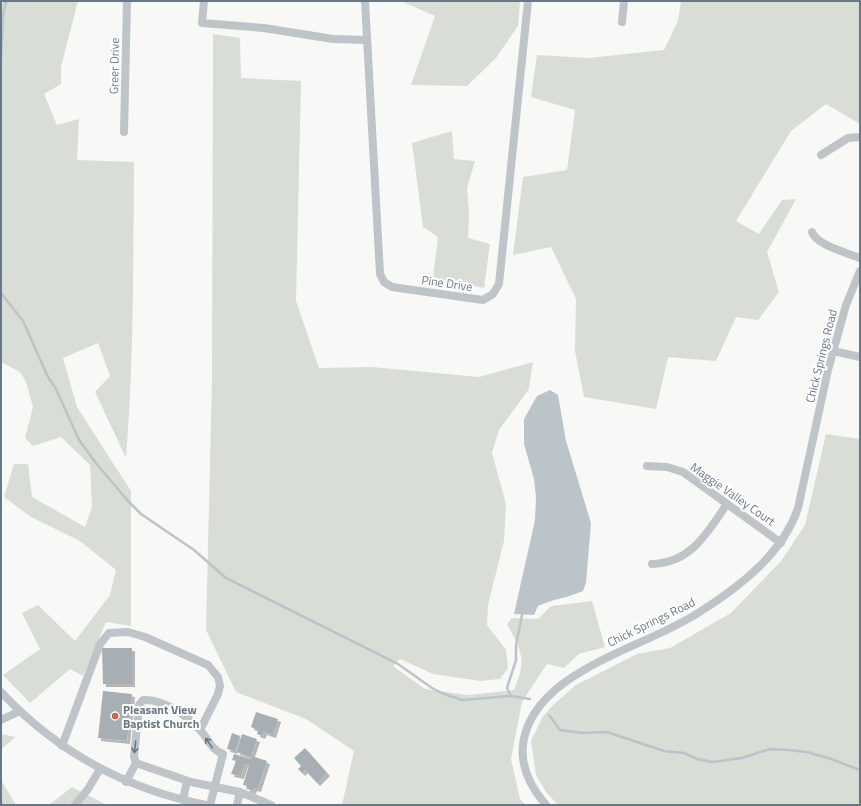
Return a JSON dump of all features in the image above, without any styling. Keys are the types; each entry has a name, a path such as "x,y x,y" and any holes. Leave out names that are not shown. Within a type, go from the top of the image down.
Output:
{"street":[{"name":"Greer Drive","path":"124,132 127,1"},
{"path":"204,1 202,23 264,28 333,39 367,40"},
{"name":"Pine Drive","path":"365,1 380,274 384,282 392,287 483,300 493,294 499,284 528,1"},
{"path":"622,22 624,1"},
{"path":"821,155 848,138 860,138"},
{"path":"812,232 813,236 820,242 860,258"},
{"name":"Chick Springs Road","path":"546,805 529,780 525,771 522,754 522,744 528,727 545,701 557,689 582,670 671,629 698,614 743,580 781,543 790,528 798,508 833,351 848,299 860,271"},
{"path":"833,351 860,357"},
{"name":"Maggie Valley Court","path":"647,466 667,467 683,472 781,543"},
{"path":"652,564 667,564 690,551 705,535 727,504"},
{"path":"62,746 100,644 105,635 113,632 128,632 145,637 202,661 212,669 218,677 220,686 218,694 200,730"},
{"path":"1,692 4,701 20,711 62,746 100,769 126,782 196,804 206,805"},
{"path":"126,782 136,763 134,757 139,705 143,700 173,708 200,730 213,749 223,754 210,805"},
{"path":"1,720 20,711"},
{"path":"136,763 187,781 240,792 271,805"},
{"path":"75,805 100,769"},
{"path":"183,800 187,781"},
{"path":"237,805 240,792"}],"shaded area":[{"path":"1,1 78,1 61,67 61,84 44,94 57,125 79,119 77,160 134,162 132,347 126,458 95,392 110,376 98,343 63,358 77,407 131,491 131,626 106,622 83,676 70,669 30,703 3,675 40,649 22,613 38,605 75,641 110,595 116,570 80,541 31,517 4,497 14,464 28,464 32,497 85,527 92,507 90,465 61,437 33,446 25,438 33,407 26,382 20,372 1,362"},
{"path":"401,1 520,1 518,26 496,58 467,86 411,85 435,16"},
{"path":"681,1 860,1 860,124 826,104 791,131 736,221 759,234 782,200 796,199 767,252 779,292 758,320 736,317 716,361 668,357 656,409 584,397 575,351 576,299 551,247 513,255 523,177 567,170 575,110 531,97 537,55 588,58 664,50 678,21"},
{"path":"213,34 240,38 241,78 301,81 296,301 319,368 372,367 479,377 533,362 529,389 499,430 492,453 506,504 504,541 488,605 487,625 506,650 508,668 500,679 480,681 433,674 400,659 393,666 425,689 468,695 514,690 520,671 521,656 507,624 512,618 538,619 551,606 592,601 605,647 579,654 564,668 547,664 522,702 511,759 520,799 526,805 342,805 354,751 306,719 236,692 206,630 212,381"},
{"path":"452,131 454,159 475,161 467,188 469,213 468,238 490,244 484,288 433,278 438,237 423,227 412,143"},
{"path":"550,390 558,395 566,441 591,523 586,583 583,591 538,606 534,615 514,614 535,520 536,497 534,479 524,444 524,419 537,396"},
{"path":"826,434 860,439 860,805 558,805 546,792 536,775 531,741 542,718 552,706 576,685 637,654 670,648 731,613 782,560 805,525"},
{"path":"1,734 16,737 1,749"},
{"path":"1,780 16,805 1,805"},
{"path":"72,787 105,804 49,805"}],"building":[{"path":"102,648 132,648 132,684 103,684"},
{"name":"Pleasant View Baptist Church","path":"103,691 132,694 127,741 98,738"},
{"path":"256,712 278,719 273,735 264,732 262,736 257,734 258,730 251,727"},
{"path":"232,733 240,736 235,751 227,749"},
{"path":"242,734 257,739 251,757 237,752"},
{"path":"305,748 327,773 317,783 305,770 302,773 298,769 301,766 294,758"},
{"path":"234,754 251,759 252,756 267,761 258,789 254,788 253,791 247,789 247,786 243,785 249,765 245,764 241,776 231,774 236,761 232,760"}],"waterway":[{"path":"1,60 3,15 6,1"},
{"path":"1,293 23,321 48,377 56,389 79,440 96,463 141,514 194,550 226,578 398,664 432,688 444,694 462,700 511,696 530,699"},
{"path":"511,696 507,688 516,660 516,645 522,615"},
{"path":"549,715 560,730 583,733 607,732 664,751 684,753 697,759 713,762 742,758 770,749 807,752 860,770"}],"place":[{"name":"Pleasant View Baptist Church","path":"115,716"}]}
